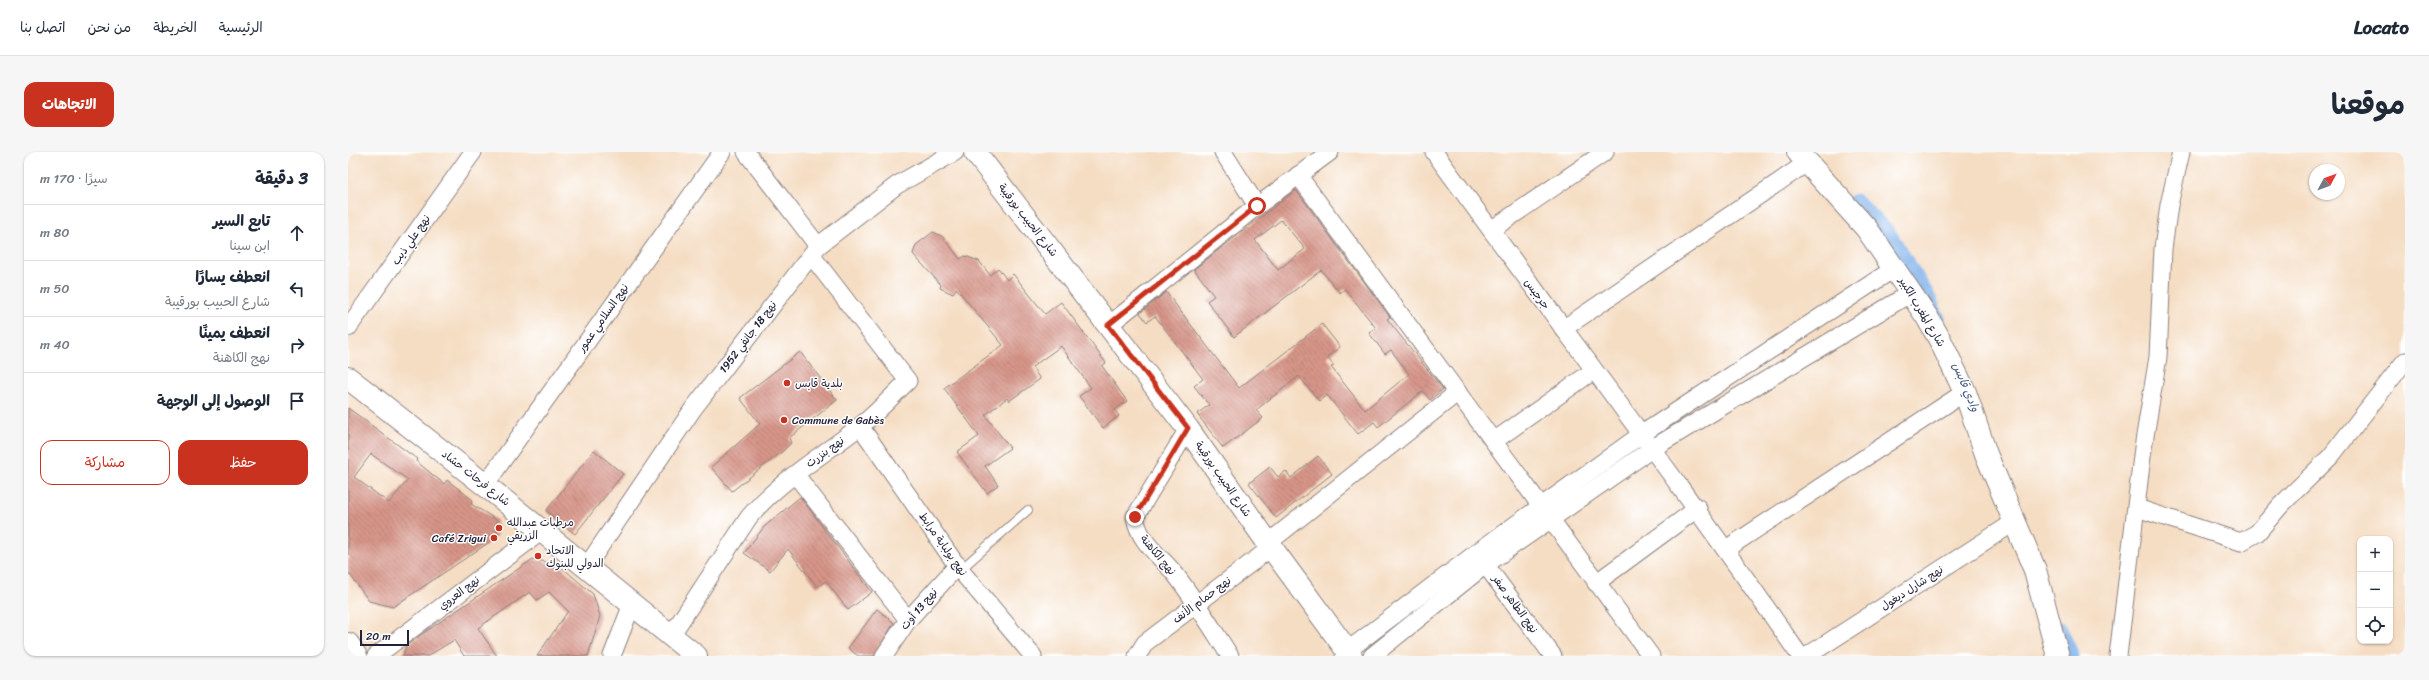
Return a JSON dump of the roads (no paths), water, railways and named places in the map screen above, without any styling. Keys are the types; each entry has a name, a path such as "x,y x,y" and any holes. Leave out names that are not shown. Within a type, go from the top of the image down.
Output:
{"street":[{"name":"نهج علي ذيب","path":"348,328 473,152"},
{"name":"نهج السلامي عمور","path":"485,484 722,152"},
{"name":"نهج بنزرت","path":"670,637 749,517 762,501 795,474 860,426 908,381 746,152"},
{"name":"نهج 18 جانفي 1952","path":"587,566 693,410 815,251 898,185 955,152"},
{"name":"شارع الحبيب بورقيبة","path":"975,152 1188,428 1347,654"},
{"path":"1223,152 1257,206"},
{"path":"1108,325 1257,206 1330,152"},
{"name":"جرجيس","path":"1434,152 1594,371 1698,508 1800,656"},
{"path":"1491,230 1605,152"},
{"path":"2118,656 2137,508 2143,448 2158,356 2163,249 2169,205 2181,152"},
{"path":"1563,329 1803,157"},
{"name":"شارع المغرب الكبير","path":"1803,157 1867,229 1895,268 1936,334 1965,392 1986,454 2016,521 2035,570 2058,656"},
{"path":"1298,176 1651,656"},
{"path":"1347,654 1546,512 1642,434 1895,268"},
{"path":"1546,512 1911,293"},
{"path":"2137,508 2241,542 2250,539 2281,505 2332,456 2405,361"},
{"path":"1494,441 1594,371"},
{"name":"شارع فرحات حشاد","path":"348,378 485,484 587,566 670,637 696,656"},
{"name":"نهج حمام الأنف","path":"1137,656 1145,643 1270,545 1458,392"},
{"path":"1726,548 1965,392"},
{"name":"نهج بولبابة مرابط","path":"860,426 959,567 1029,654"},
{"name":"نهج الكاهنة","path":"1188,428 1135,517 1140,536 1174,573 1230,656"},
{"path":"795,474 908,620"},
{"path":"1596,583 1698,508"},
{"name":"نهج شارل ديغول","path":"1807,656 2016,521"},
{"name":"نهج العروي","path":"376,656 542,531"},
{"path":"1372,656 1481,559"},
{"name":"نهج الطاهر صفر","path":"1481,559 1553,656"},
{"name":"نهج 13 أوت","path":"884,656 908,620 959,567"},
{"path":"612,656 632,604"},
{"path":"348,644 356,656"}],"lane":[{"path":"959,567 1028,510"}],"waterway":[{"name":"وادي قابس","path":"1856,202 1888,234 1926,295 1937,319"},
{"name":"وادي قابس","path":"2058,628 2071,656"}],"place":[{"name":"بلدية قابس","path":"787,383"},
{"name":"Commune de Gabès","path":"784,420"},
{"name":"مرطبات عبدالله الزريقي","path":"499,528"},
{"name":"Café Zrigui","path":"494,538"},
{"name":"الاتحاد الدولي للبنوك","path":"538,556"}]}
